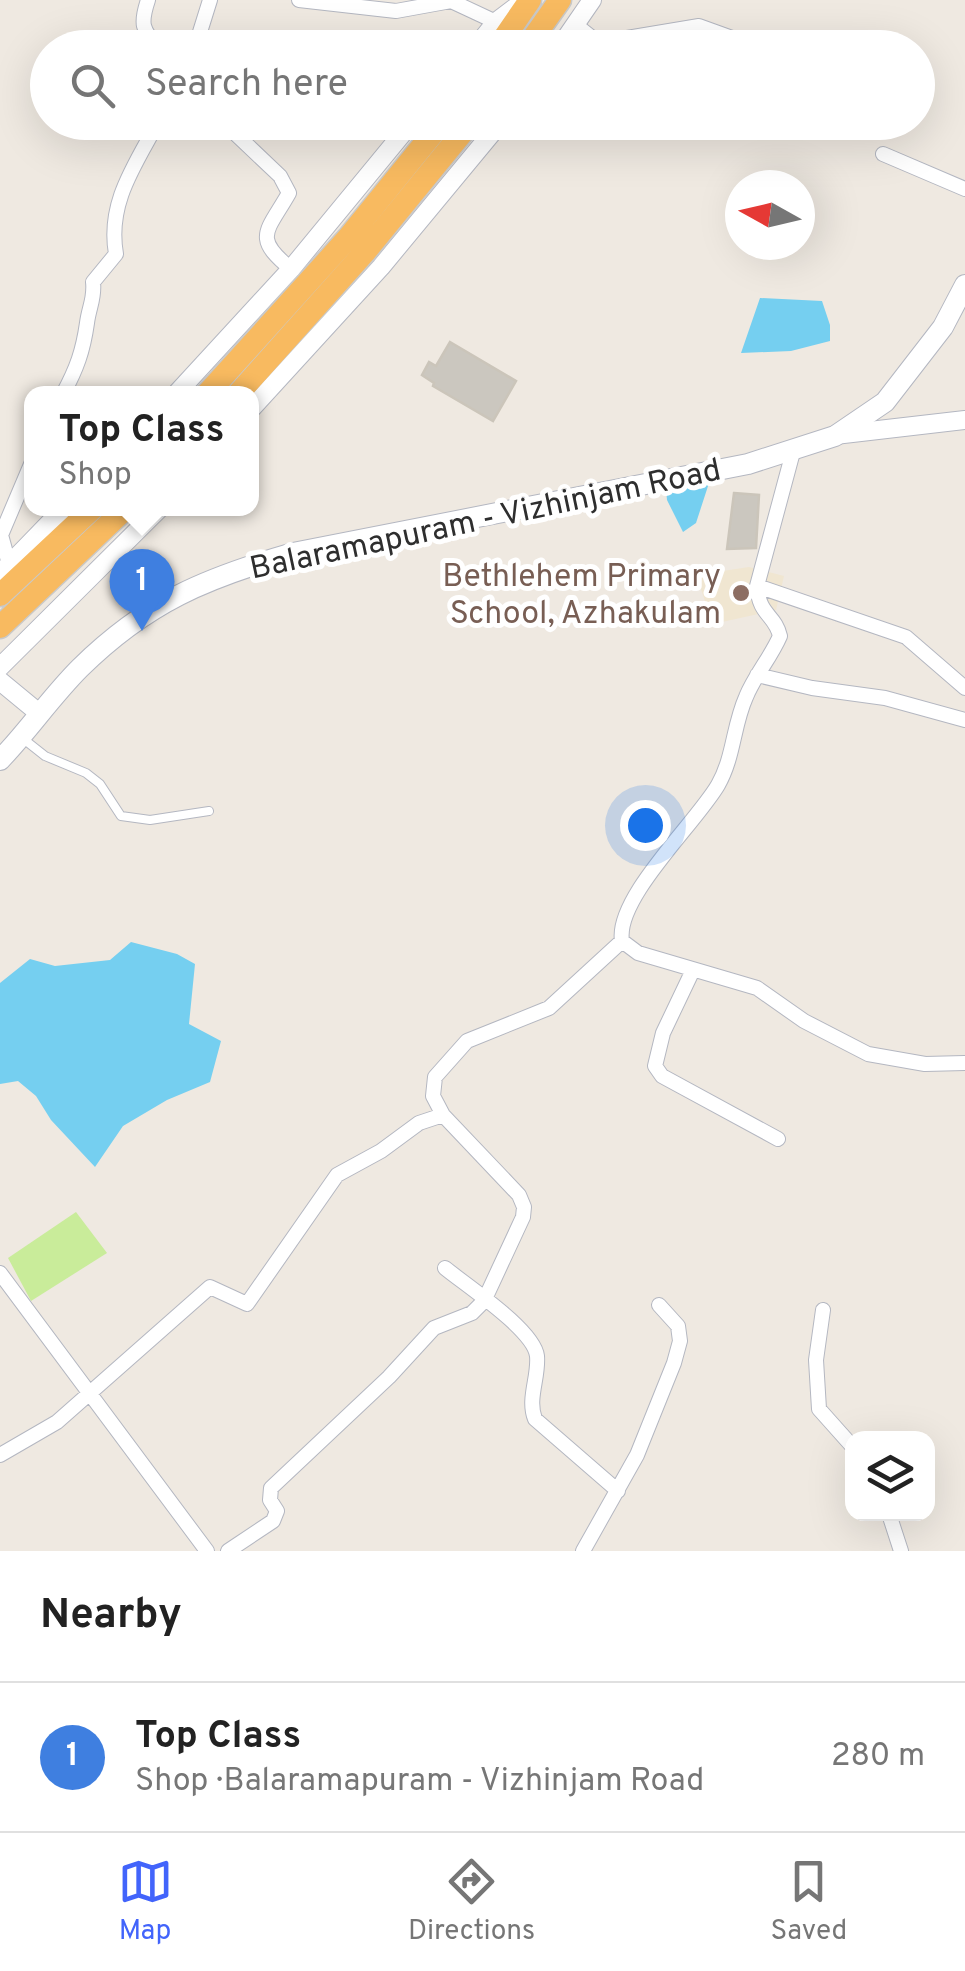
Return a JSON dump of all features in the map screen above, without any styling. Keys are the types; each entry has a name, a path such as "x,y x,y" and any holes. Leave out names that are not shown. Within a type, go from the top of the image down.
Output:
{"highway":[{"path":"509,30 528,0"},
{"path":"539,30 560,0"},
{"path":"214,386 348,238 427,140"},
{"path":"245,386 456,140"},
{"path":"0,595 84,516"},
{"path":"0,627 118,516"}],"main road":[{"name":"Balaramapuram - Vizhinjam Road","path":"0,760 78,670 116,634 167,599 224,573 294,553 748,464 835,436 885,402 942,327 965,286"}],"street":[{"path":"144,30 143,14 148,0"},
{"path":"201,30 210,0"},
{"path":"299,0 396,11 451,0 496,22"},
{"path":"490,30 528,0"},
{"path":"572,30 592,0"},
{"path":"576,25 582,30"},
{"path":"675,30 699,26 710,30"},
{"path":"67,386 86,342 87,320 95,298 93,282 116,254 112,232 127,175 147,140"},
{"path":"242,140 280,176 289,193 266,240 268,250 290,269"},
{"path":"183,386 290,269 397,140"},
{"path":"259,400 381,267 487,140"},
{"path":"883,154 965,190"},
{"path":"835,436 965,420"},
{"path":"793,452 757,586 758,602 778,626 780,636 746,696 733,749 718,785 652,870 620,928 622,940 638,953 757,988 804,1022 868,1054 925,1064 965,1063"},
{"path":"5,569 1,535 24,481"},
{"path":"5,569 56,516"},
{"path":"0,667 152,516"},
{"path":"757,586 906,637 965,688"},
{"path":"757,675 812,688 886,698 965,720"},
{"path":"0,681 40,714"},
{"path":"228,1551 274,1520 271,1488 389,1377 423,1338 442,1323 472,1313 484,1301 523,1218 524,1206 518,1195 443,1115 432,1096 435,1076 467,1040 549,1008 622,940"},
{"path":"693,970 663,1033 655,1066 662,1076 778,1139"},
{"path":"0,1455 57,1422 210,1287 247,1304 337,1175 419,1123 443,1115"},
{"path":"445,1268 508,1316 533,1342 537,1352 531,1410 535,1419 618,1491"},
{"path":"0,1273 207,1551"},
{"path":"583,1551 637,1455 680,1341 678,1326 658,1305"},
{"path":"824,1310 816,1360 818,1409 845,1438"},
{"path":"891,1521 901,1551"}],"lane":[{"path":"22,738 45,756 86,773 100,784 121,816 150,820 209,811"}],"shaded area":[{"name":"Bethlehem Primary School, Azhakulam","path":"749,567 784,576 776,610 713,624 696,575"}],"green space":[{"path":"76,1212 107,1253 31,1301 8,1258"}],"water":[{"path":"760,298 822,301 830,325 830,341 791,351 741,353"},
{"path":"709,483 696,523 683,532 667,500 666,489"},
{"path":"131,942 177,954 195,964 189,1024 221,1041 210,1082 167,1100 123,1126 95,1167 51,1120 36,1096 18,1081 0,1084 0,983 30,959 55,966 110,960"}],"building":[{"path":"450,342 516,381 493,421 433,386 422,375 429,362 436,366"},
{"path":"734,493 759,495 756,548 727,549"}],"place":[{"name":"Bethlehem Primary School, Azhakulam","path":"741,593"},
{"name":"Top Class","path":"142,631"}]}
